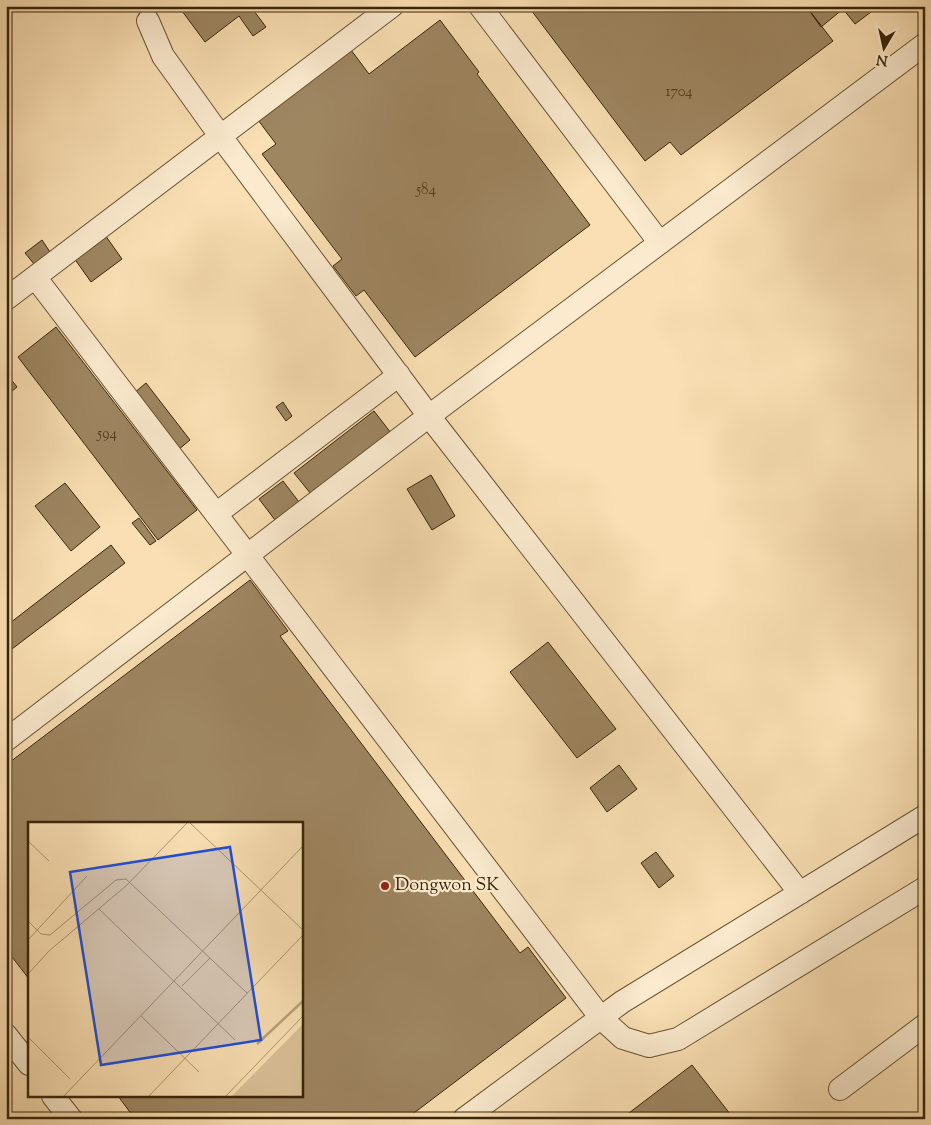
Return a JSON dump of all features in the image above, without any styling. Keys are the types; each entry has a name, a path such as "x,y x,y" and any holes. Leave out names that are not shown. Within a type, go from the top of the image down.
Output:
{"lane":[{"path":"6,299 392,6"},
{"path":"480,6 660,243"},
{"path":"148,21 163,56 429,416 800,893"},
{"path":"6,740 429,416 925,44"},
{"path":"35,278 601,1018 623,1038 649,1046 678,1039 925,888"},
{"path":"216,514 399,375"},
{"path":"464,1119 622,1002 925,816"},
{"path":"840,1089 925,1025"},
{"path":"6,1035 28,1063"},
{"path":"55,1098 71,1119"}],"building":[{"path":"188,6 252,6 266,27 253,36 239,16 205,42 182,11"},
{"path":"528,6 806,6 833,41 681,155 670,142 645,161"},
{"path":"806,6 879,6 855,24 843,9 821,27"},
{"path":"440,20 479,72 477,74 590,225 415,357 364,290 356,296 333,266 342,259 262,154 276,144 258,120 351,50 369,74"},
{"path":"105,235 122,259 91,282 74,258"},
{"path":"42,240 50,252 34,264 25,253"},
{"path":"56,327 197,510 158,540 18,357"},
{"path":"6,373 17,387 6,396"},
{"path":"146,383 190,440 178,450 134,393"},
{"path":"283,402 292,416 286,421 276,407"},
{"path":"374,411 391,433 311,494 294,473"},
{"path":"431,475 455,516 432,530 407,489"},
{"path":"283,481 299,502 275,520 259,499"},
{"path":"65,483 100,527 71,551 35,506"},
{"path":"139,518 156,541 150,545 132,523"},
{"path":"111,545 125,563 8,652 6,650 6,626"},
{"name":"Dongwon SK","path":"250,580 288,631 280,636 520,953 528,947 566,998 406,1119 135,1119 119,1098 302,1098 302,822 28,822 28,978 6,949 6,765"},
{"path":"548,642 616,729 577,758 510,672"},
{"path":"619,765 637,789 607,812 590,788"},
{"path":"656,852 674,876 659,888 641,863"},
{"path":"692,1065 734,1119 621,1119"}],"place":[{"name":"Dongwon SK","path":"385,886"}]}
